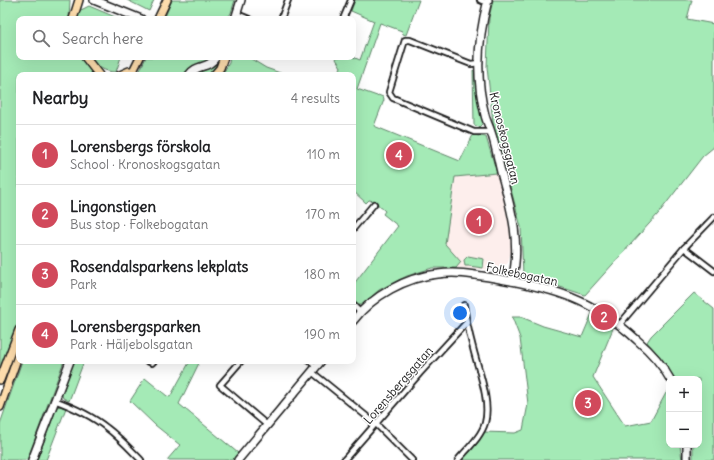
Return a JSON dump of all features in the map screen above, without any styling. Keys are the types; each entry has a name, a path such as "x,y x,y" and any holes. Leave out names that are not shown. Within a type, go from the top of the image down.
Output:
{"main road":[{"path":"74,16 79,0"},
{"path":"156,16 162,0"},
{"path":"157,16 167,0"},
{"path":"88,60 98,72"},
{"path":"130,72 134,60"},
{"path":"130,72 138,60"},
{"path":"217,72 223,60"},
{"path":"0,380 16,338"},
{"path":"0,407 16,362"}],"street":[{"path":"94,0 134,16"},
{"path":"236,16 241,0"},
{"path":"282,16 288,0"},
{"path":"344,16 351,0"},
{"name":"Kronoskogsgatan","path":"485,1 480,46 479,79 485,115 491,132 513,218 516,247 512,281"},
{"path":"479,63 471,64 410,40 405,40 389,92 393,98 474,132 491,132"},
{"path":"192,72 196,68 209,65 213,60"},
{"path":"356,225 374,204"},
{"path":"620,324 684,248 714,216"},
{"path":"684,248 714,272"},
{"name":"Folkebogatan","path":"356,318 360,312 391,288 406,282 437,274 460,273 512,281 570,296 591,306 620,324 656,358 668,376"},
{"path":"458,460 474,442 485,423 486,409 485,395 466,324 464,305"},
{"path":"356,308 360,312"},
{"name":"Lorensbergsgatan","path":"344,460 420,373 466,324"},
{"path":"32,460 69,364"},
{"path":"238,364 220,385 267,425"},
{"path":"238,460 317,367 412,460"},
{"path":"54,400 92,417 108,428 141,460"},
{"path":"686,448 687,458"}],"shaded area":[{"path":"497,173 510,230 511,250 508,263 496,270 432,268 451,207 455,177"}],"green space":[{"path":"0,0 70,0 69,16 16,16 16,60 85,60 93,72 16,72 16,328 0,370"},
{"path":"127,0 154,0 149,11"},
{"path":"172,0 235,0 229,16 165,16"},
{"path":"355,0 419,0 406,35 403,34 402,31 380,23 357,89 383,97 384,100 374,126 460,161 473,135 486,137 497,173 455,177 445,244 461,262 456,268 432,268 407,276 379,290 362,305 356,303 356,281 398,226 383,214 385,211 374,201 369,200 366,203 356,194 356,72 338,72 341,67 337,60 356,60 356,58 360,60 374,21 351,11"},
{"path":"493,0 692,0 687,19 714,24 714,147 703,156 658,214 585,295 523,275 521,227 493,123 487,67 489,18"},
{"path":"89,6 113,16 78,16 81,10"},
{"path":"93,60 120,60 116,72 108,71 95,64"},
{"path":"145,60 219,60 213,72 139,72"},
{"path":"230,60 253,60 266,68 277,72 224,72"},
{"path":"473,70 475,72 484,118 479,127 474,125"},
{"path":"468,256 484,259 483,268 465,266 464,260"},
{"path":"694,293 714,309 714,460 693,460 693,448 702,448 702,376 671,376 663,360 647,342 651,336"},
{"path":"593,311 614,326 593,377 625,426 651,421 666,393 666,448 680,448 682,460 462,460 476,445 483,432 515,433 523,430 528,404 520,338 512,317 521,317 543,326 582,337"},
{"path":"21,364 63,364 27,460 0,460 0,424"},
{"path":"73,364 83,364 69,401 63,398 62,395"},
{"path":"188,364 199,364 179,404 238,453 237,460 167,460 180,445 155,425 130,401 145,378 170,397"},
{"path":"60,406 66,408 46,460 37,460 57,407"}],"place":[{"name":"Lorensbergsparken","path":"399,155"},
{"name":"Lorensbergs förskola","path":"479,221"},
{"name":"Lingonstigen","path":"604,317"},
{"name":"Rosendalsparkens lekplats","path":"588,403"}]}
